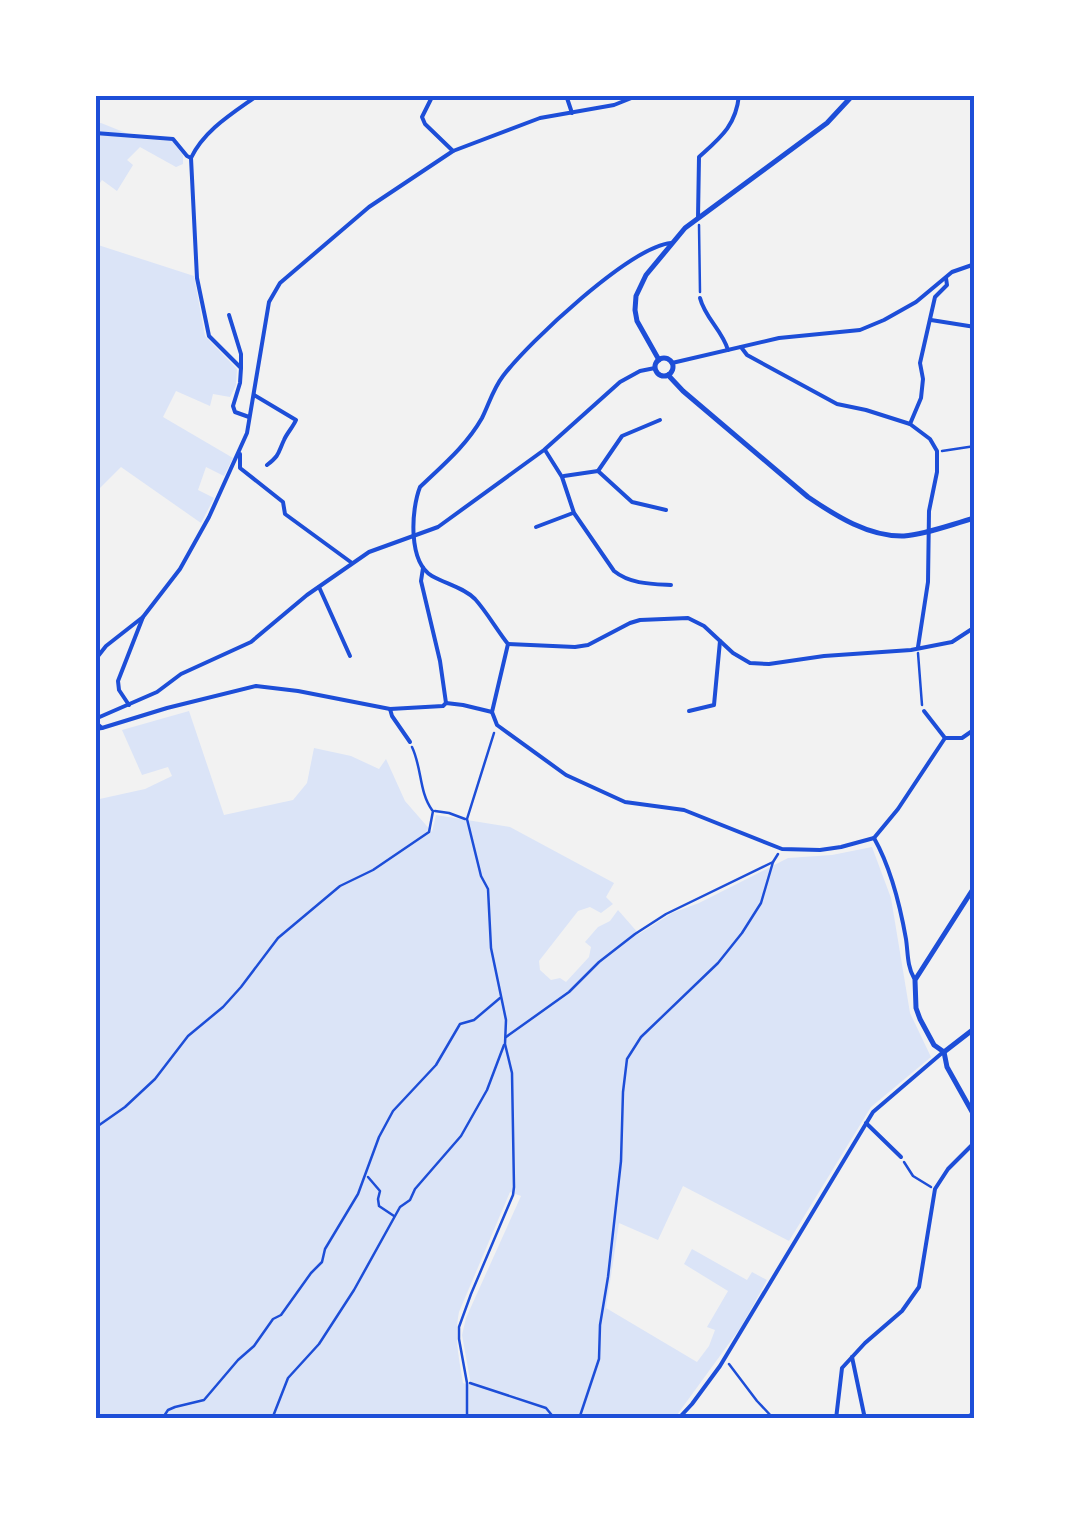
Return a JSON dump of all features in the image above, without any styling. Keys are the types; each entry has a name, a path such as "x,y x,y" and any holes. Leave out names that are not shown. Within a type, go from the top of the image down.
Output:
{"street":[{"path":"240,368 209,336 197,278 191,158 198,143 211,130 258,95"},
{"path":"431,95 422,116 425,124 453,151"},
{"path":"566,95 572,113"},
{"path":"95,660 106,646 143,617 180,569 240,454 269,302 280,283 369,207 453,151 540,118 614,105 639,95"},
{"path":"698,218 698,157 724,134 738,112 739,95"},
{"path":"659,360 637,321 636,296 646,275 671,243 698,218 826,123 853,95"},
{"path":"95,133 172,139 191,158"},
{"path":"671,243 660,244 600,283 544,332 502,376 462,448 420,486 416,495 414,549 423,568 474,598 508,644 492,712 497,725 566,775 625,802 684,810 782,849 820,850 874,838 945,738"},
{"path":"655,368 664,358 672,362 779,338 860,330 916,302 946,276 975,264"},
{"path":"910,424 922,398 920,364 935,296 947,285 946,276"},
{"path":"700,298 703,310 728,350"},
{"path":"229,315 240,354 240,384 232,406 235,412 249,416"},
{"path":"931,320 975,327"},
{"path":"741,347 747,355 837,404 910,424 930,439 937,451 937,472 918,647"},
{"path":"668,375 672,362"},
{"path":"655,368 660,375 668,375 764,462 825,508 869,531 904,536 975,518"},
{"path":"102,728 95,721 158,692 181,674 251,642 352,563 382,546 438,526 544,450 624,380 655,368"},
{"path":"254,394 296,420 278,456 267,465"},
{"path":"598,471 622,436 660,420"},
{"path":"544,450 562,476 574,512 614,570 643,583 671,585"},
{"path":"240,454 240,468 283,502 285,514 352,563"},
{"path":"562,476 598,471 632,502 666,510"},
{"path":"536,527 574,512"},
{"path":"423,568 421,582 446,703"},
{"path":"318,587 350,656"},
{"path":"129,705 118,681 143,617"},
{"path":"508,644 575,647 588,645 640,620 688,618 704,626 733,653 750,662 769,664 911,650 952,642 975,627"},
{"path":"689,710 714,705 720,641"},
{"path":"95,730 256,686 298,690 390,709 446,703 492,712"},
{"path":"390,709 410,742"},
{"path":"924,711 945,738"},
{"path":"945,738 962,738 975,729"},
{"path":"874,838 896,891 910,971 915,980 916,1008 934,1045 944,1052 975,1118"},
{"path":"915,980 975,886"},
{"path":"678,1419 724,1360 880,1105 975,1028"},
{"path":"866,1124 901,1157"},
{"path":"836,1419 842,1368 902,1310 919,1288 935,1189 948,1169 975,1142"},
{"path":"852,1357 865,1419"},
{"path":"964,1419 975,1413"}],"path":[{"path":"698,218 700,298"},
{"path":"937,451 975,446"},
{"path":"918,647 924,711"},
{"path":"272,1419 288,1378 319,1344 400,1207 410,1200 461,1136 487,1090 505,1044 506,1020 492,948 488,889 467,819 497,725"},
{"path":"95,1128 155,1079 188,1036 241,987 278,938 340,886 373,870 428,832 433,811 424,796 410,742"},
{"path":"433,811 467,819"},
{"path":"579,1419 599,1359 628,1059 640,1038 718,964 742,933 760,903 782,849"},
{"path":"506,1038 666,914 774,862"},
{"path":"162,1419 168,1410 204,1400 263,1336 272,1319 281,1315 322,1262 358,1194 393,1111 436,1064 460,1024 470,1022 501,997"},
{"path":"467,1419 468,1382 459,1326 513,1195 512,1073 505,1044"},
{"path":"901,1157 913,1176 935,1189"},
{"path":"366,1175 380,1191 379,1206 395,1217"},
{"path":"724,1360 774,1419"},
{"path":"468,1382 546,1408 555,1419"}],"shaded area":[{"path":"95,124 141,139 172,141 183,155 183,164 176,167 140,147 127,160 133,165 117,191 102,180 95,190"},
{"path":"95,244 194,276 205,336 237,369 230,397 213,394 210,406 176,391 163,417 233,458 224,476 206,467 198,490 214,498 201,523 121,467 95,493"},
{"path":"189,711 224,815 293,800 307,783 314,748 351,756 379,769 386,759 405,801 432,832 436,815 510,827 614,883 606,897 613,904 601,913 590,907 578,911 539,961 540,970 551,980 560,978 566,982 589,957 591,947 585,942 618,910 639,934 672,913 788,858 872,847 891,898 910,1013 931,1057 871,1107 789,1241 683,1186 658,1240 619,1223 606,1308 697,1362 715,1330 707,1327 728,1291 684,1264 692,1249 747,1280 752,1272 767,1280 741,1327 674,1419 95,1419 95,800 145,789 172,776 168,767 142,775 122,730","holes":["510,1192 521,1196 466,1318 462,1335 471,1385 463,1383 457,1339 459,1312"]}]}
